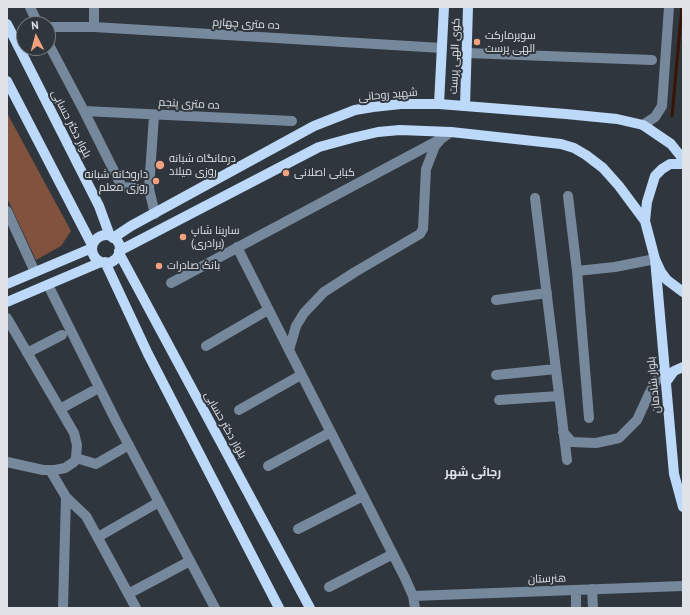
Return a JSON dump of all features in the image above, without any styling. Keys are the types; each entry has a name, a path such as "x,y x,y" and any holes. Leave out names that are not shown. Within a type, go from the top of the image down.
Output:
{"main road":[{"name":"کوی الهی پرست","path":"439,104 444,7"},
{"name":"کوی الهی پرست","path":"465,106 468,7"},
{"name":"بلوار دکتر حسابی","path":"7,24 99,206 111,237"},
{"path":"7,81 92,246 94,257 103,262 148,354 279,608"},
{"name":"شهید روحانی","path":"111,237 314,126 355,110 374,106 439,104 617,119 643,125 671,144 683,159"},
{"path":"7,302 103,262 110,262 119,252 319,148 378,132 400,130 451,132 561,144 574,148 603,168 619,186 645,221"},
{"path":"683,164 670,164 655,176 647,202 645,221 655,259 667,280 683,292"},
{"path":"7,284 92,246 99,237 111,237 118,243 119,252"},
{"name":"بلوار دکتر حسابی","path":"119,252 310,608"},
{"name":"بلوار شادمان","path":"655,259 674,474 683,507"},
{"path":"666,382 674,371 683,367"}],"street":[{"path":"94,7 94,27"},
{"path":"643,125 655,117 662,106 669,7"},
{"name":"ده متری چهارم","path":"56,27 94,27 442,48"},
{"path":"467,53 652,60"},
{"path":"55,56 122,187 149,189"},
{"name":"ده متری پنجم","path":"84,111 292,122"},
{"path":"154,115 149,189 154,214"},
{"path":"289,350 296,326 304,313 324,292 354,272 420,234 423,229 426,169 435,146 451,132"},
{"path":"171,282 441,140"},
{"path":"568,196 577,271 589,418"},
{"path":"535,198 567,460"},
{"path":"7,211 35,272"},
{"path":"237,247 405,578 413,596 415,608"},
{"path":"577,271 615,267 655,259"},
{"path":"48,285 129,445 215,608"},
{"path":"496,300 547,293"},
{"path":"206,346 268,310"},
{"path":"7,318 74,433 77,445 76,458 74,462 65,468 43,470 7,462"},
{"path":"27,353 62,335"},
{"path":"563,432 572,442 596,443 619,438 637,420 648,394 664,367"},
{"path":"496,375 556,369"},
{"path":"239,410 301,375"},
{"path":"60,409 93,391"},
{"path":"499,400 559,396"},
{"path":"268,466 331,432"},
{"path":"76,458 96,464 129,445"},
{"path":"50,470 66,498 86,516 136,608"},
{"path":"298,530 363,496"},
{"path":"64,608 66,498"},
{"path":"98,537 159,502"},
{"path":"330,587 393,554"},
{"path":"128,594 190,561"},
{"name":"هنرستان","path":"413,596 683,586"},
{"path":"576,590 576,608"},
{"path":"592,590 593,608"}],"shaded area":[{"path":"7,113 71,231 61,246 36,260 7,198"}],"waterway":[{"path":"672,116 682,7"}],"place":[{"name":"سوپرمارکت الهی پرست","path":"477,42"},
{"name":"درمانگاه شبانه روزی میلاد","path":"160,165"},
{"name":"کبابی اصلانی","path":"286,173"},
{"name":"داروخانه شبانه روزی معلم","path":"156,181"},
{"name":"سارینا شاپ (برادری)","path":"183,237"},
{"name":"بانک صادرات","path":"159,266"}],"district":[{"name":"رجائی شهر","path":"473,473"}]}
